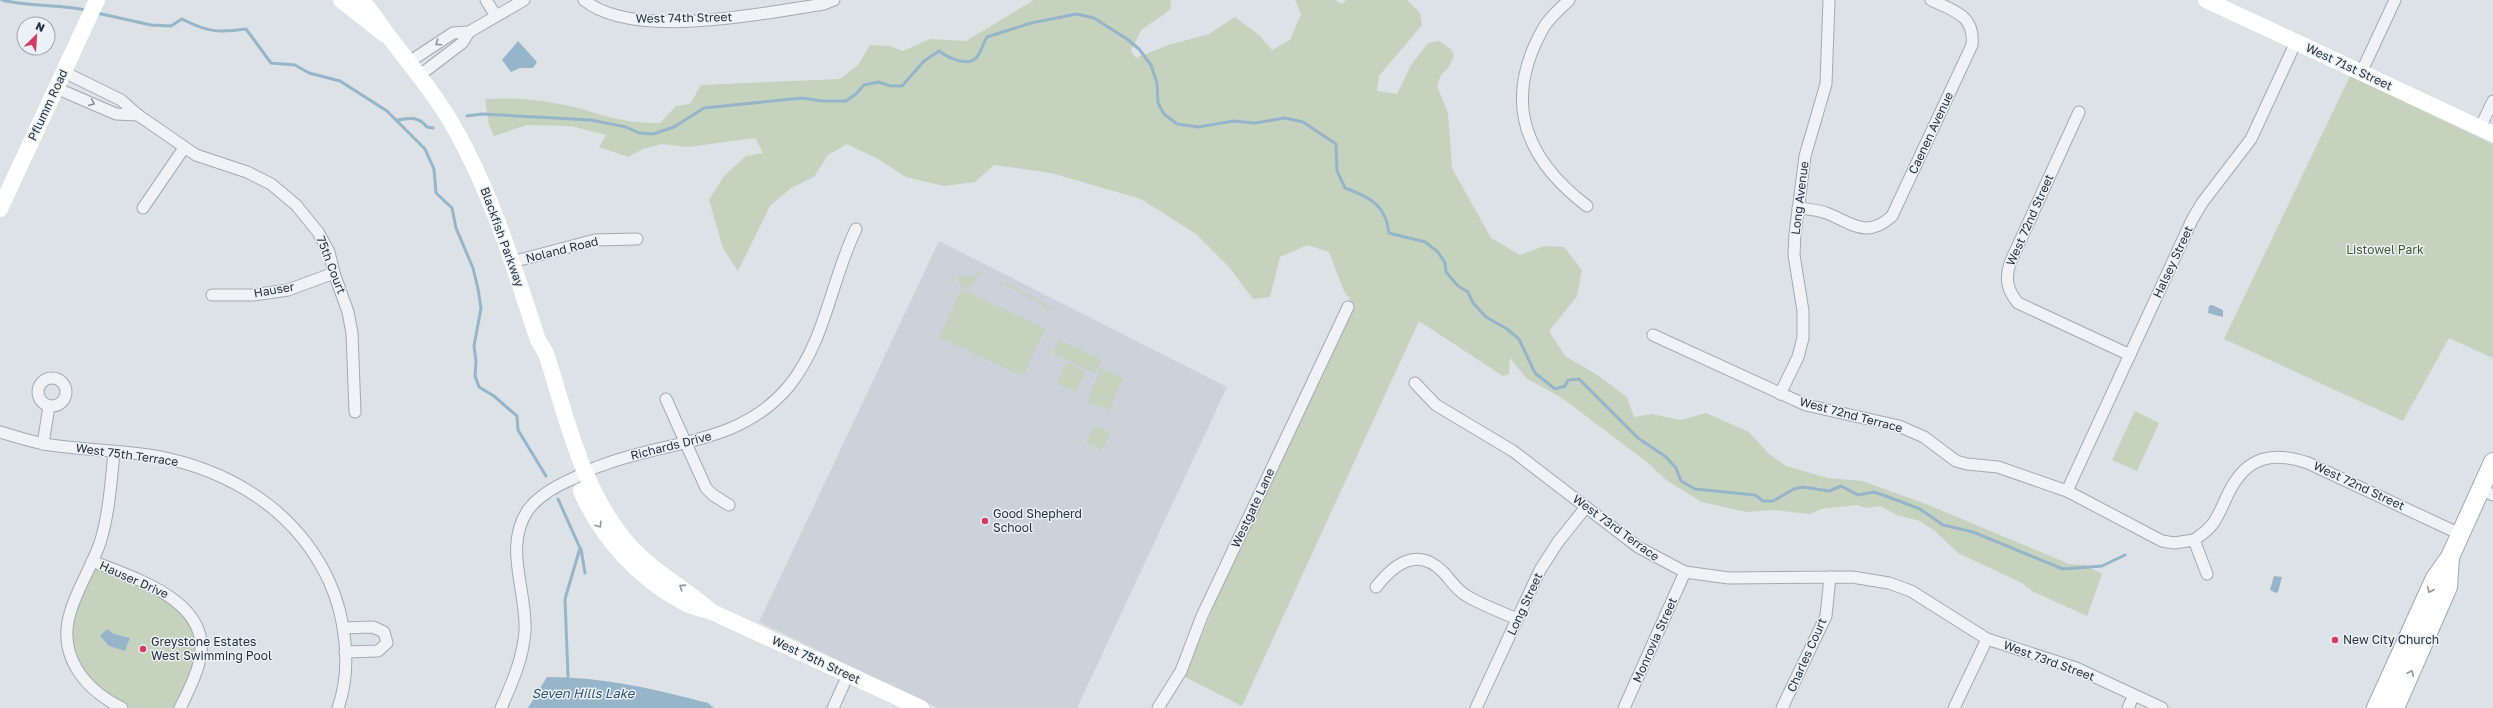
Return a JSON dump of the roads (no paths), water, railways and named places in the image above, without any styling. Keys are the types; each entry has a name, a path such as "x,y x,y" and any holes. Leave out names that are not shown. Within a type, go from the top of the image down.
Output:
{"main road":[{"name":"Pflumm Road","path":"0,209 96,0"},
{"name":"Blackfish Parkway","path":"341,0 390,38"},
{"name":"Blackfish Parkway","path":"362,0 375,14 390,38 420,75 455,128 481,178 500,224 538,340 538,357 580,475"},
{"name":"West 71st Street","path":"2206,0 2486,131"},
{"path":"2376,708 2435,578 2450,557 2460,534 2487,492 2493,462"},
{"name":"West 75th Street","path":"580,475 590,512 599,527 633,565 684,603 712,612 921,708"},
{"path":"2395,708 2448,587 2450,557"}],"street":[{"path":"486,0 496,16"},
{"path":"420,75 462,43 469,32 524,0"},
{"name":"West 74th Street","path":"584,0 616,17 672,21 744,17 811,6 834,0"},
{"path":"1569,0 1545,26 1529,59 1524,82 1522,106 1530,139 1544,166 1587,206"},
{"name":"Long Avenue","path":"1780,394 1798,357 1803,338 1803,311 1794,255 1798,208 1805,156 1826,84 1829,0"},
{"name":"Caenen Avenue","path":"1798,208 1828,213 1849,224 1864,228 1872,228 1884,223 1892,216 1972,45 1972,26 1961,14 1931,0"},
{"path":"2361,73 2395,0"},
{"path":"409,62 453,33 469,32"},
{"name":"Halsey Street","path":"2067,491 2192,220 2202,203 2251,139 2296,42"},
{"name":"75th Court","path":"64,72 121,100 138,115 196,155 247,172 271,184 296,205 318,232 329,252 334,273 348,312 352,334 355,412"},
{"path":"56,88 116,114 138,115"},
{"path":"2486,131 2493,100"},
{"name":"West 72nd Street","path":"2079,112 2010,263 2007,283 2011,294 2018,303 2130,355"},
{"path":"143,208 184,148"},
{"name":"Richards Drive","path":"501,708 517,670 525,632 523,599 516,550 521,522 529,509 540,497 580,475 614,461 707,438 737,426 752,417 788,387 814,348 839,268 856,229"},
{"name":"Noland Road","path":"512,262 594,240 637,239"},
{"name":"Hauser","path":"212,294 253,295 288,290 334,273"},
{"name":"Westgate Lane","path":"1158,708 1181,671 1202,616 1348,308"},
{"name":"West 72nd Terrace","path":"1652,335 1806,405 1899,426 1924,437 1956,461 1967,464 1998,467 2067,491 2162,541 2174,543 2194,540"},
{"name":"West 73rd Terrace","path":"1415,383 1436,405 1513,451 1638,546 1685,572 1729,578 1830,577 1868,579 1889,583 1911,591 1939,609"},
{"path":"666,399 706,488 713,495 729,505"},
{"path":"43,444 49,406"},
{"name":"West 75th Terrace","path":"0,432 43,444 153,456 203,469 249,491 272,507 288,521 314,553 333,591 343,628 345,652 343,684 338,708"},
{"path":"114,452 108,512 100,543 70,611 68,641 75,667 87,685 106,700 122,708"},
{"name":"West 72nd Street","path":"2194,540 2214,522 2234,482 2254,462 2276,456 2290,457 2308,463 2460,534"},
{"name":"Long Street","path":"1476,708 1540,570 1558,542 1586,507"},
{"path":"2194,540 2207,574"},
{"path":"1376,587 1395,566 1406,561 1420,560 1435,565 1466,596 1517,619"},
{"name":"Hauser Drive","path":"92,561 170,596 185,608 194,621 200,643 199,663 180,708"},
{"name":"Monrovia Street","path":"1624,708 1685,572"},
{"name":"Charles Court","path":"1782,708 1826,616 1830,577"},
{"name":"West 73rd Street","path":"1939,609 1987,639 2076,668 2162,708"},
{"path":"343,628 373,627 384,632 387,643 378,651 345,652"},
{"path":"1954,708 1987,639"},
{"path":"833,708 848,674"},
{"path":"2128,708 2134,695"}],"water":[{"path":"518,41 537,62 533,68 520,68 511,72 502,60"},
{"path":"2212,305 2223,310 2223,317 2208,313 2209,306"},
{"path":"2274,576 2282,577 2278,592 2276,593 2270,590"},
{"path":"107,629 114,634 130,638 125,651 109,646 100,636"},
{"name":"Seven Hills Lake","path":"547,677 588,679 628,685 708,703 714,708 528,708"}],"waterway":[{"path":"2,0 23,4 86,10"},
{"path":"97,13 151,25 171,26 182,19 206,29 220,31 246,29 271,63 295,65 309,73 340,81 387,111 425,149 434,169 436,193 452,208 456,228 473,268 478,289 481,308 474,346 476,361 475,376 479,387 494,396 517,416 518,430 546,476"},
{"path":"467,116 482,114 591,120 626,127 639,133 653,134 674,127 704,108 802,98 822,101 846,101 856,94 864,85 878,82 891,86 902,86 924,61 939,51 952,58 963,62 968,62 977,57 987,37 1031,23 1077,14 1094,18 1127,39 1139,49 1151,65 1157,83 1158,103 1164,114 1177,124 1199,127 1233,121 1255,123 1285,118 1303,122 1336,144 1337,171 1345,188 1362,195 1375,203 1384,215 1389,233 1425,242 1438,252 1445,263 1446,272 1458,286 1468,292 1473,303 1486,317 1507,329 1519,339 1535,373 1555,389 1565,386 1568,380 1579,379 1638,438 1666,457 1676,468 1681,481 1695,489 1755,495 1763,501 1773,501 1794,489 1803,487 1829,491 1841,486 1858,495 1874,492 1883,495 1920,509 1943,525 1973,532 2063,569 2102,566 2125,555"},
{"path":"397,120 417,119 424,123 427,127 433,128"},
{"path":"558,499 580,548 565,599 568,677"},
{"path":"581,549 585,573"}],"place":[{"name":"Good Shepherd School","path":"985,521"},
{"name":"New City Church","path":"2335,640"},
{"name":"Greystone Estates West Swimming Pool","path":"143,649"}],"park label":[{"name":"Listowel Park","path":"2385,250"}]}
